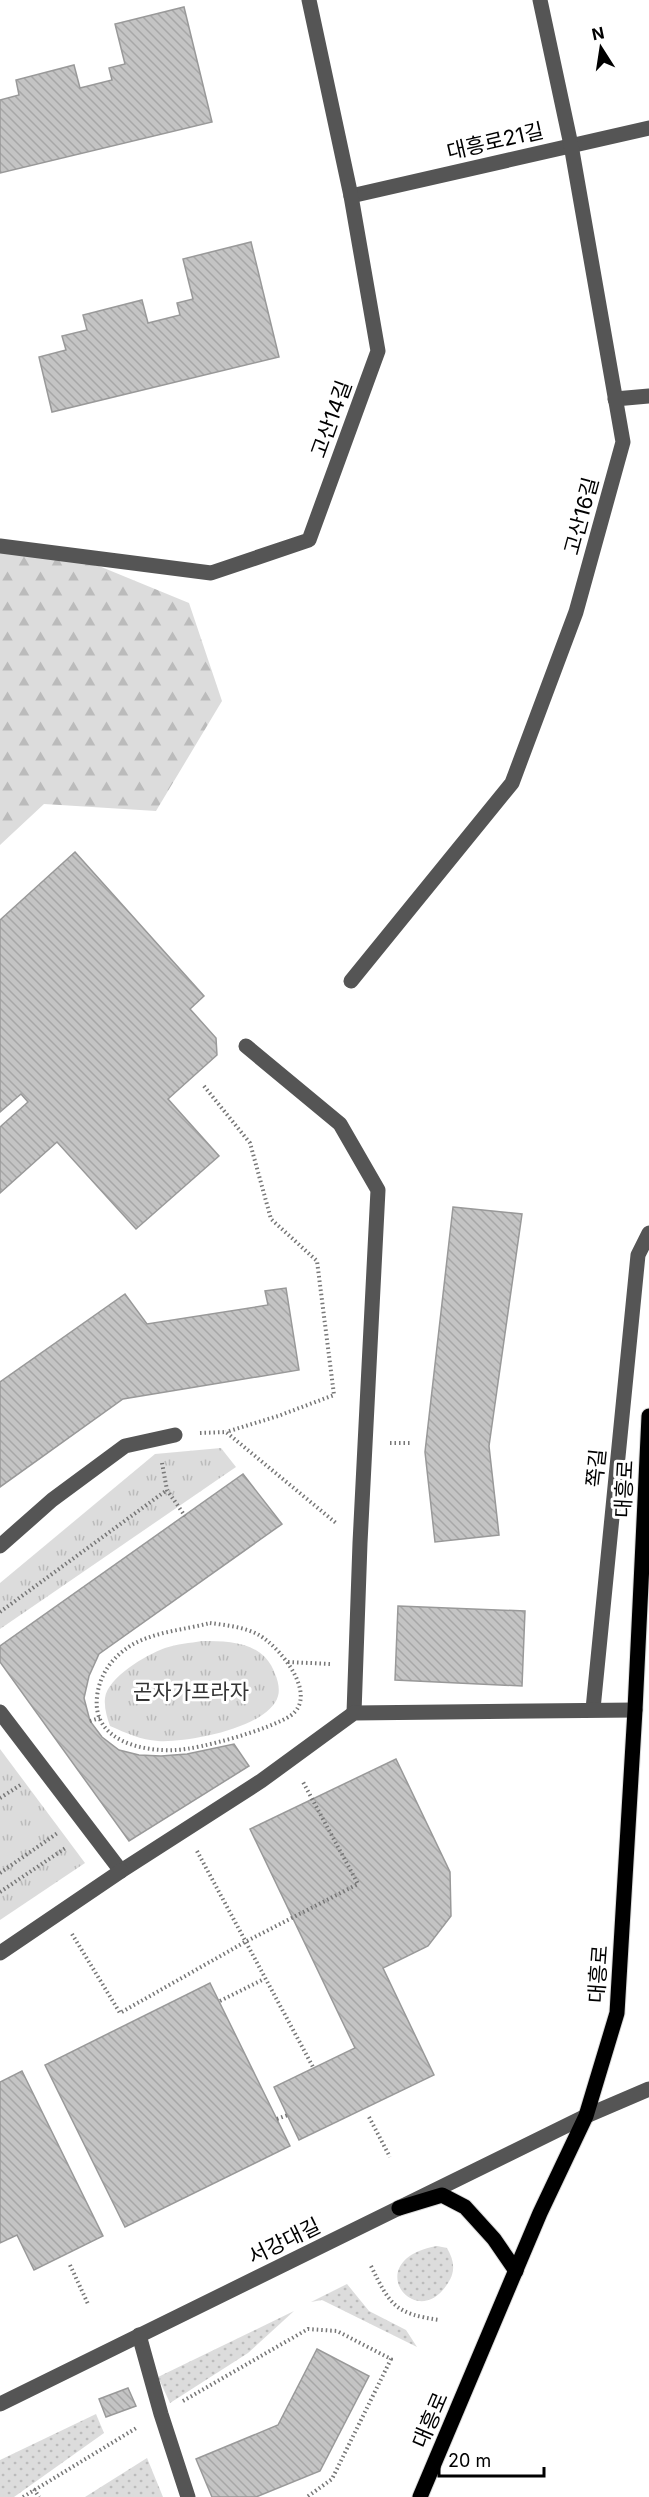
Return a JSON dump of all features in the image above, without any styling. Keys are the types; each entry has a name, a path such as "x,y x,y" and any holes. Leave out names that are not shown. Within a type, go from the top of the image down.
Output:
{"main road":[{"name":"대흥로","path":"420,2497 540,2213 586,2116 617,2013 649,1416"},
{"path":"399,2208 442,2196 465,2207 494,2239 516,2271"}],"street":[{"name":"고산14길","path":"0,546 211,573 309,540 378,351 351,196 309,0"},
{"name":"고산16길","path":"351,981 512,783 576,612 622,442 571,145 540,0"},
{"name":"대흥로21길","path":"351,196 649,128"},
{"path":"615,399 649,396"},
{"path":"246,1046 340,1124 378,1190 354,1713"},
{"name":"쪽길","path":"593,1709 638,1255 649,1233"},
{"path":"0,1546 52,1500 125,1446 175,1435"},
{"path":"0,1953 121,1870 291,1759 354,1713 635,1710"},
{"path":"0,1712 121,1870"},
{"name":"서강대길","path":"0,2404 586,2116 649,2089"},
{"path":"139,2335 161,2414 188,2497"}],"path":[{"path":"175,1435 226,1432 334,1395 317,1261 271,1219 250,1143 204,1086"},
{"path":"226,1432 360,1543"},
{"path":"0,1612 167,1490 185,1516"},
{"path":"210,1623 258,1634 283,1655 297,1677 301,1700 293,1714 279,1722 200,1747 156,1750 138,1747 118,1739 106,1730 100,1718 96,1702 98,1684 109,1665 128,1647 172,1632 210,1623"},
{"path":"287,1662 356,1665"},
{"path":"90,1721 100,1718"},
{"path":"59,1913 120,2013 245,1942 358,1884 291,1759"},
{"path":"0,1873 81,1818"},
{"path":"185,1829 313,2067"},
{"path":"0,1892 67,1847"},
{"path":"220,2001 264,1979"},
{"path":"277,2119 288,2115"},
{"path":"369,2117 390,2157"},
{"path":"70,2265 88,2304"},
{"path":"371,2266 383,2291 396,2307 416,2317 440,2320"},
{"path":"23,2497 308,2329 337,2331 391,2359 332,2479 307,2497"},
{"path":"34,2489 39,2497"}],"green space":[{"path":"60,550 189,603 222,701 156,811 44,804 0,845 0,551"},
{"path":"221,1448 236,1467 0,1629 0,1583 155,1454"},
{"name":"곤자가프라자","path":"202,1641 235,1643 255,1649 263,1655 276,1676 279,1691 271,1707 259,1717 243,1725 206,1736 171,1741 134,1736 110,1726 105,1709 105,1698 113,1682 120,1675 138,1661 165,1648"},
{"path":"0,1749 85,1863 0,1920"},
{"path":"437,2246 447,2248 451,2257 453,2270 451,2279 435,2297 422,2301 410,2298 401,2289 397,2278 401,2265 413,2254"},
{"path":"347,2284 369,2311 406,2330 417,2347 322,2300 311,2302"},
{"path":"294,2311 248,2353 170,2403 158,2377"},
{"path":"96,2414 104,2433 14,2497 0,2497 0,2460"},
{"path":"147,2458 163,2497 85,2497"}],"building":[{"path":"184,7 212,122 0,173 0,100 19,95 16,80 74,65 80,88 112,80 109,68 125,64 115,24"},
{"path":"251,242 279,357 52,412 39,357 66,350 62,336 87,330 83,315 142,300 148,323 180,315 177,303 193,299 183,259"},
{"path":"75,852 204,996 190,1009 216,1038 217,1055 168,1099 219,1156 136,1229 57,1142 0,1193 0,1127 28,1102 21,1094 0,1112 0,920"},
{"path":"453,1207 522,1214 489,1446 499,1535 435,1542 425,1452"},
{"path":"286,1288 299,1370 123,1399 0,1487 0,1382 125,1294 147,1324 268,1305 265,1291"},
{"path":"243,1474 282,1524 99,1654 89,1676 84,1698 90,1721 102,1737 119,1750 139,1755 161,1756 187,1754 234,1744 249,1766 129,1841 0,1662 0,1646"},
{"path":"398,1606 525,1611 522,1686 395,1680"},
{"path":"396,1759 450,1872 451,1916 428,1946 383,1968 434,2075 299,2140 274,2087 355,2048 250,1829"},
{"path":"210,1983 290,2146 125,2227 45,2065"},
{"path":"22,2071 103,2236 34,2270 17,2235 0,2243 0,2082"},
{"path":"317,2349 369,2376 320,2471 256,2497 212,2497 196,2459 278,2425"},
{"path":"128,2388 136,2406 106,2417 99,2399"}]}
